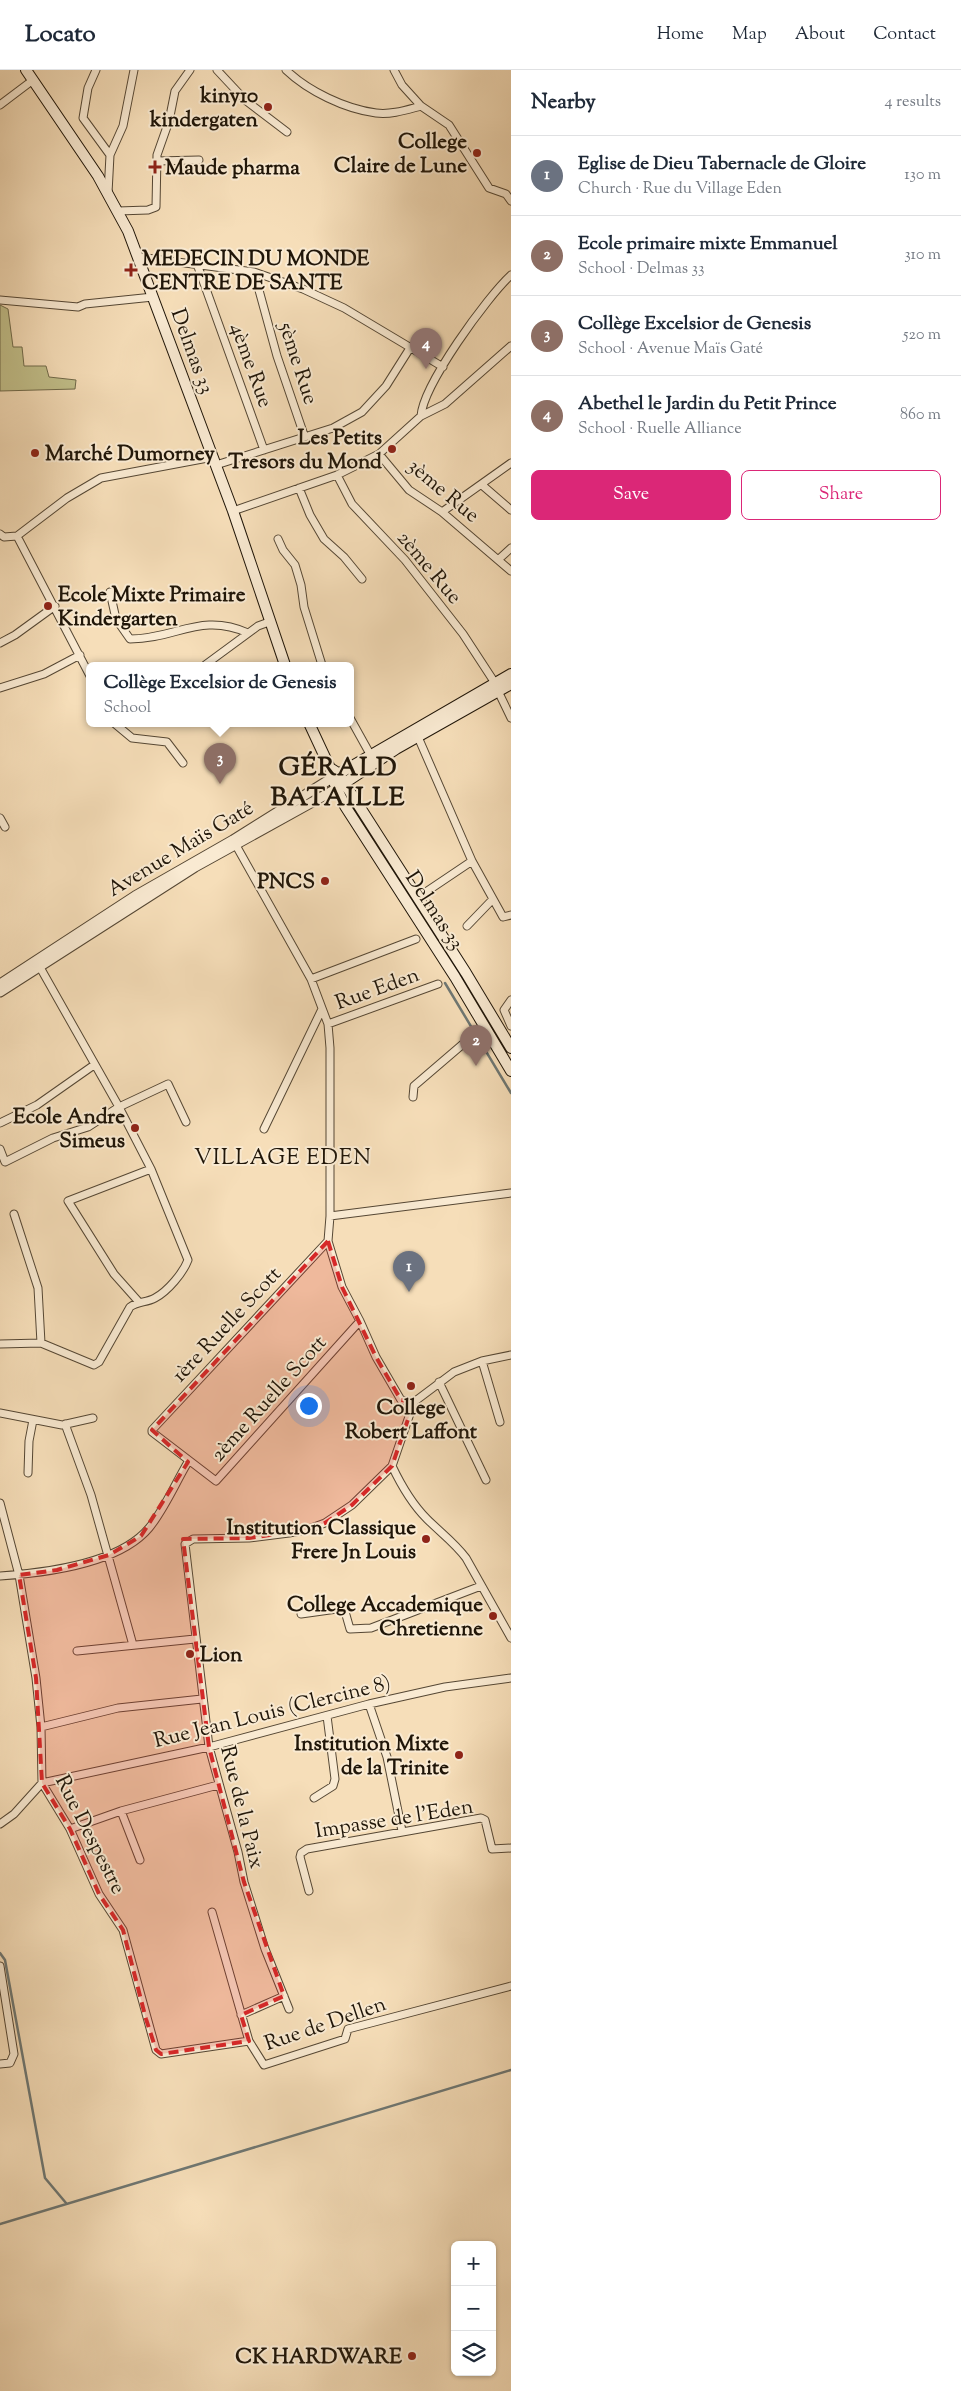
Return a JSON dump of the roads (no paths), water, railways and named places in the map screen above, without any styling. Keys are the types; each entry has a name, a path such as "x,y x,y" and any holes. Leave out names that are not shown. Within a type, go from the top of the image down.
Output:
{"main road":[{"name":"Delmas 33","path":"26,70 118,210 139,257 233,511 284,662"},
{"name":"Avenue Maïs Gaté","path":"340,786 497,687 511,674"},
{"name":"Avenue Maïs Gaté","path":"334,773 497,687 511,684"},
{"name":"Delmas 33","path":"311,727 340,786 511,1071"},
{"name":"Delmas 33","path":"340,786 466,972 511,1048"}],"street":[{"path":"96,70 88,88 83,118 110,154"},
{"path":"108,194 110,154 122,126 134,70"},
{"path":"118,210 148,210 156,207 157,161 175,90 190,70"},
{"path":"217,70 246,100 287,132"},
{"path":"286,70 324,96 376,113 397,113 421,106"},
{"path":"394,70 402,85 421,106 449,125 489,188 506,194 511,201"},
{"path":"0,105 33,80"},
{"path":"157,161 199,160"},
{"path":"139,257 254,272 303,289 344,308 443,367"},
{"name":"4ème Rue","path":"197,264 264,450"},
{"name":"5ème Rue","path":"254,272 277,356 304,435"},
{"path":"421,416 422,407 443,367 492,294 511,275"},
{"path":"0,300 78,307 85,304 153,297"},
{"path":"233,511 337,475 379,454 421,416 446,404 511,346"},
{"path":"0,534 4,537 17,536 67,498 101,478 214,461 264,450 304,435 333,428 362,412 386,386 410,348"},
{"name":"3ème Rue","path":"379,454 409,490 442,512 511,571"},
{"path":"442,512 482,486 511,463"},
{"name":"2ème Rue","path":"337,475 352,504 405,560 463,634 497,687 511,718"},
{"path":"482,486 511,510"},
{"path":"299,488 310,515 324,539 344,557 362,579"},
{"path":"17,536 86,668"},
{"path":"278,539 283,550 295,565 301,585 304,607 321,662"},
{"path":"499,559 511,548"},
{"path":"110,592 116,619 130,639 156,638 197,626 215,623 248,633"},
{"path":"0,643 15,635 55,606"},
{"path":"209,662 248,633 269,622"},
{"path":"0,688 44,674 80,655"},
{"path":"354,725 370,754"},
{"path":"120,727 132,738 167,742 183,763"},
{"path":"418,737 472,861 503,916 511,915"},
{"name":"Avenue Maïs Gaté","path":"234,843 334,773"},
{"name":"Avenue Maïs Gaté","path":"0,984 37,963 161,880 340,786"},
{"path":"0,818 5,826"},
{"path":"234,843 311,979 328,1024 330,1048 330,1216 328,1241 342,1287 360,1321 376,1358 401,1400 414,1402"},
{"path":"416,898 472,861"},
{"path":"467,926 493,899"},
{"path":"311,979 416,939"},
{"path":"0,1344 41,1343 94,1365 99,1362 130,1307 138,1301 148,1301 157,1297 184,1271 188,1260 151,1169 119,1107 37,963"},
{"name":"Avenue Maïs Gaté","path":"0,992 37,963"},
{"name":"Rue Eden","path":"328,1024 438,984"},
{"path":"511,1000 504,1010 511,1026"},
{"path":"264,1128 322,1009"},
{"path":"413,1097 414,1086 484,1026"},
{"path":"0,1123 37,1105 94,1065"},
{"path":"0,1149 5,1162 52,1138 88,1127 119,1107 168,1084 186,1122"},
{"path":"138,1301 114,1274 68,1201 151,1169"},
{"path":"330,1216 511,1193"},
{"path":"14,1214 38,1288 41,1343"},
{"name":"1ère Ruelle Scott","path":"151,1431 328,1241"},
{"name":"2ème Ruelle Scott","path":"151,1431 188,1462 216,1481 360,1321"},
{"path":"511,1355 482,1362 454,1372 414,1402 392,1466 404,1492 425,1518 459,1549 511,1638"},
{"path":"482,1362 500,1422"},
{"path":"439,1382 486,1480"},
{"path":"0,1413 65,1424 93,1418"},
{"path":"28,1473 29,1441 33,1420"},
{"path":"65,1424 91,1495 133,1644"},
{"path":"0,1576 57,1570 109,1555 141,1536 150,1527 188,1462"},
{"name":"Rue de la Paix","path":"289,2009 265,1949 244,1882 238,1852 218,1785 202,1699 184,1547 187,1541 193,1539 249,1538 306,1530 325,1523 352,1505 392,1466"},
{"name":"Rue Despestre","path":"0,1503 19,1575 36,1678 41,1727 42,1783 70,1829 99,1894 123,1930 146,2019 158,2053 249,2041"},
{"path":"301,1614 344,1608 350,1629 371,1628 481,1586"},
{"path":"78,1651 195,1639"},
{"name":"Rue Jean Louis (Clercine 8)","path":"42,1783 210,1747 369,1704 445,1687 511,1678"},
{"path":"41,1727 118,1708 202,1699"},
{"path":"369,1704 386,1757 402,1831"},
{"path":"314,1798 333,1786 335,1779 327,1716"},
{"path":"0,1824 14,1814 42,1783"},
{"path":"70,1829 121,1811 218,1785"},
{"path":"121,1811 140,1860"},
{"name":"Impasse de l'Eden","path":"308,1891 300,1856 307,1849 482,1818 485,1820 492,1849 511,1848"},
{"path":"212,1912 249,2041"},
{"path":"0,1966 14,2054 10,2062 0,2064"},
{"name":"Rue de Dellen","path":"249,2041 264,2065 345,2039 348,2029 511,1986"},
{"path":"241,2015 284,1996"}],"waterway":[{"path":"445,983 511,1093"},
{"path":"0,1953 5,1960 45,2178 66,2203"},
{"path":"0,2224 511,2070"}],"place":[{"name":"kiny10 kindergaten","path":"268,107"},
{"name":"College Claire de Lune","path":"477,153"},
{"name":"Maude pharma","path":"155,167"},
{"name":"MEDECIN DU MONDE CENTRE DE SANTE","path":"131,270"},
{"name":"Abethel le Jardin du Petit Prince","path":"426,369"},
{"name":"Les Petits Tresors du Mond","path":"392,449"},
{"name":"Marché Dumorney","path":"35,453"},
{"name":"Ecole Mixte Primaire Kindergarten","path":"48,606"},
{"name":"Collège Excelsior de Genesis","path":"220,784"},
{"name":"PNCS","path":"325,881"},
{"name":"Ecole primaire mixte Emmanuel","path":"476,1066"},
{"name":"Ecole Andre Simeus","path":"135,1128"},
{"name":"Eglise de Dieu Tabernacle de Gloire","path":"409,1292"},
{"name":"College Robert Laffont","path":"411,1386"},
{"name":"Institution Classique Frere Jn Louis","path":"426,1539"},
{"name":"College Accademique Chretienne","path":"493,1616"},
{"name":"Lion","path":"190,1654"},
{"name":"Institution Mixte de la Trinite","path":"459,1755"},
{"name":"CK HARDWARE","path":"412,2356"}],"district":[{"name":"GÉRALD BATAILLE","path":"338,780"},
{"name":"VILLAGE EDEN","path":"283,1156"}]}
